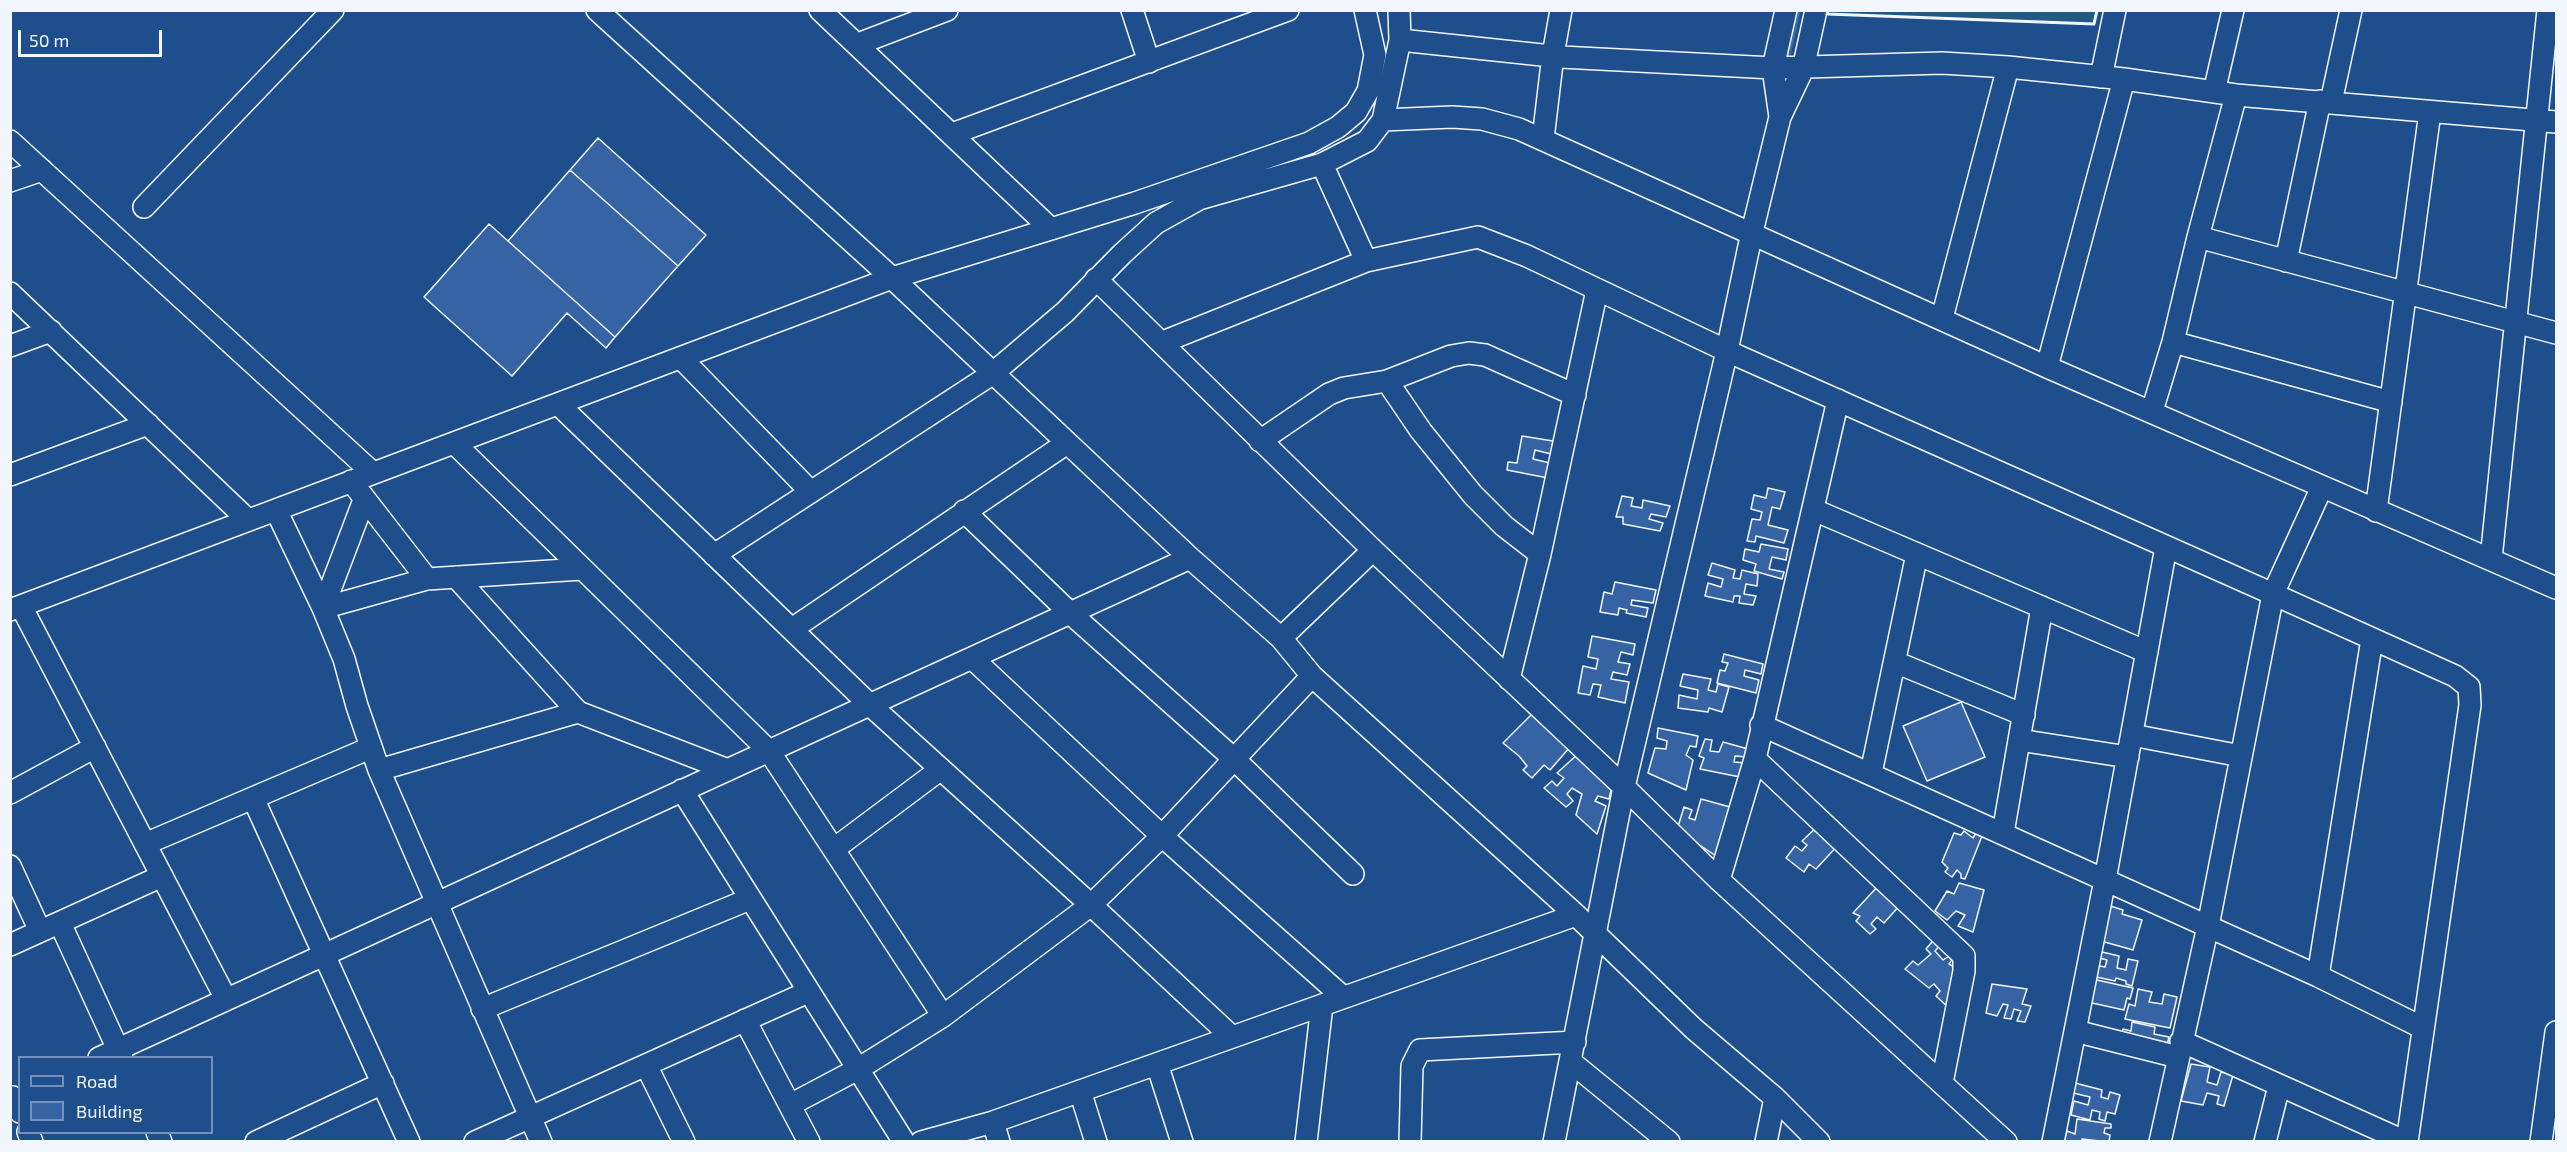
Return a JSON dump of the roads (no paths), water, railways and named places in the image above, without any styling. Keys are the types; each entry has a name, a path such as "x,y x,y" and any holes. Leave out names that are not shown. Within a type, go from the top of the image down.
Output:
{"street":[{"path":"144,207 333,10"},
{"path":"597,10 892,278 1190,558 1281,638 1312,676 1576,915 1694,1029 1775,1098 1820,1142"},
{"path":"820,10 1051,229"},
{"path":"858,44 947,10"},
{"path":"1132,10 1149,62"},
{"path":"952,134 1288,10"},
{"path":"226,999 95,747 16,608 892,278 1051,229 1309,143 1338,127 1356,112 1368,91 1375,55 1365,10"},
{"path":"714,555 992,374 1065,312 1096,279 1156,223 1198,199 1322,164 1367,141 1383,120 1400,40 1400,10"},
{"path":"1543,139 1552,56 1561,10"},
{"path":"1780,117 1773,68 1786,10"},
{"path":"1561,1138 1573,1052 1624,787 1780,117 1803,69 1816,10"},
{"path":"2101,77 2115,10"},
{"path":"2214,92 2233,10"},
{"path":"2286,261 2351,10"},
{"path":"2491,559 2516,322 2547,121 2548,10"},
{"path":"1400,40 1552,56 1773,68 1803,69 1876,64 1942,63 2007,67 2124,79 2236,95 2547,121"},
{"path":"1942,318 2007,67"},
{"path":"2047,367 2124,79"},
{"path":"2152,411 2173,342 2236,95"},
{"path":"2376,511 2430,112"},
{"path":"1383,120 1452,117 1505,123 1752,232 2047,367 2556,588"},
{"path":"10,141 373,473"},
{"path":"1322,164 1366,261"},
{"path":"10,181 42,170"},
{"path":"1163,342 1366,261 1478,237 1527,256 1727,351 2455,676 2469,687 2470,705 2407,1142 2279,1086 2179,1049 2075,1031"},
{"path":"2198,237 2556,333"},
{"path":"1096,279 1163,342 1260,441 1719,880 2006,1142"},
{"path":"1509,678 1540,554 1596,290"},
{"path":"10,293 248,520"},
{"path":"10,346 51,332"},
{"path":"2173,342 2391,402"},
{"path":"1260,441 1329,394 1344,388 1387,381 1451,356 1469,353 1485,355 1575,395"},
{"path":"681,358 811,492"},
{"path":"1387,381 1421,431 1473,495 1504,526 1540,554"},
{"path":"1719,880 1755,759 1761,725 1814,510 1838,400"},
{"path":"558,404 870,705 1232,1037"},
{"path":"10,475 148,424"},
{"path":"792,629 1067,442"},
{"path":"454,443 769,751 944,1016"},
{"path":"351,482 426,579"},
{"path":"2160,1142 2208,926 2273,594 2322,487"},
{"path":"323,608 364,500"},
{"path":"276,510 323,608 344,659 370,748 379,770 541,1142"},
{"path":"1814,510 2147,652"},
{"path":"964,511 1070,613 1233,758 1353,874"},
{"path":"2053,1142 2105,880 2166,547"},
{"path":"1281,638 1373,550"},
{"path":"1871,773 1917,554"},
{"path":"60,923 113,1055 226,999 1190,558"},
{"path":"323,608 426,579 582,568"},
{"path":"456,577 578,712 728,770"},
{"path":"2003,833 2042,607"},
{"path":"2318,976 2372,639"},
{"path":"972,658 1162,836 1343,997"},
{"path":"1895,662 2024,715"},
{"path":"790,1105 858,1069 944,1016 1090,905 1162,836 1312,676"},
{"path":"379,770 578,712"},
{"path":"1761,725 2318,976 2423,1028"},
{"path":"2132,735 2241,756"},
{"path":"2019,740 2128,758"},
{"path":"10,793 95,747"},
{"path":"145,844 370,748"},
{"path":"1755,759 1964,956 1964,971 1942,1083"},
{"path":"834,849 941,769"},
{"path":"682,790 904,1142"},
{"path":"253,798 409,1142"},
{"path":"10,866 40,931"},
{"path":"10,945 162,876"},
{"path":"482,1009 750,899"},
{"path":"921,1142 996,1132 1080,1091 1576,915"},
{"path":"475,1142 808,992"},
{"path":"1306,1142 1322,1005"},
{"path":"746,1020 809,1142"},
{"path":"2541,1142 2556,1032"},
{"path":"1410,1142 1412,1066 1420,1050 1573,1052 1669,1142"},
{"path":"1157,1064 1182,1142"},
{"path":"646,1065 684,1142"},
{"path":"256,1142 383,1083"},
{"path":"2265,1142 2279,1086"},
{"path":"1080,1091 1096,1142"},
{"path":"1766,1142 1775,1098"}],"waterway":[{"path":"1786,62 1798,10"}]}
